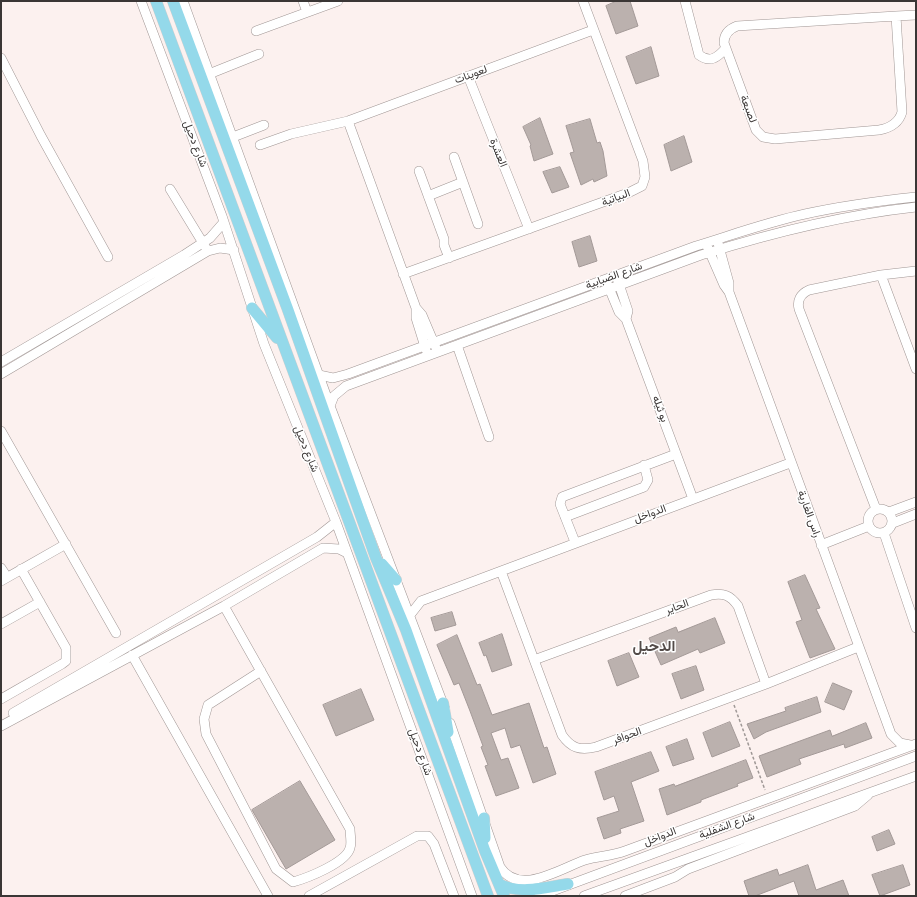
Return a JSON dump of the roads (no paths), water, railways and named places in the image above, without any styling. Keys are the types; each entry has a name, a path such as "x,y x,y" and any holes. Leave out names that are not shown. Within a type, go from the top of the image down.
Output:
{"main road":[{"name":"شارع دحيل","path":"156,1 488,896"},
{"path":"173,1 293,325 376,558 406,630 485,851 504,896"},
{"path":"252,308 283,346"},
{"path":"293,325 308,340"},
{"path":"376,558 396,580"},
{"path":"406,630 410,615"},
{"path":"443,703 456,770"},
{"path":"484,818 485,851"},
{"path":"499,884 510,888 525,890 568,884"}],"street":[{"name":"شارع دحيل","path":"141,1 224,222 270,362 336,522 472,896"},
{"path":"183,1 308,340 330,406 443,703 484,818"},
{"path":"303,1 307,12"},
{"path":"256,31 338,1"},
{"name":"البياتية","path":"404,274 628,193 637,189 644,183 645,170 643,161 583,1"},
{"path":"685,1 699,55 705,59 717,57 725,49 725,35 732,28 737,26 916,15"},
{"name":"لصبعة","path":"725,49 756,130 763,137 774,139 879,130 892,126 898,121 902,112 896,16"},
{"name":"لعوينات","path":"260,145 291,134 348,121 593,30"},
{"path":"209,74 259,54"},
{"path":"1,58 108,257"},
{"name":"العشرة","path":"468,76 529,229"},
{"path":"348,121 416,308 422,315 429,347"},
{"path":"233,137 264,125"},
{"path":"454,157 478,224"},
{"path":"419,171 444,239 448,243 451,257"},
{"path":"428,196 463,182"},
{"path":"170,189 206,247"},
{"name":"شارع الضبابية","path":"330,406 334,396 341,389 429,347 438,351 457,345 618,280 708,247 717,239 805,214 857,204 916,197"},
{"name":"شارع الضبابية","path":"708,247 720,249 861,214 916,207"},
{"path":"1,374 206,247 224,222"},
{"name":"راس الغارية","path":"717,239 730,285 729,292"},
{"path":"206,247 234,250"},
{"name":"راس الغارية","path":"708,247 724,285 729,292 790,463 891,734"},
{"path":"1,362 191,256"},
{"path":"876,509 798,303 800,296 809,290 881,275 916,271"},
{"path":"881,275 916,369"},
{"name":"بو ثيله","path":"618,280 628,311 626,319"},
{"name":"شارع الضبابية","path":"319,375 328,378 338,377 429,347 608,284"},
{"name":"بو ثيله","path":"608,284 621,314 626,319 693,499"},
{"path":"457,345 488,437"},
{"path":"1,431 116,634"},
{"path":"575,542 560,502 564,495 676,454"},
{"name":"الدواخل","path":"421,601 575,542 790,463"},
{"path":"566,517 644,486 648,483 648,478 644,466"},
{"path":"889,512 916,502"},
{"path":"893,523 889,512 883,509 876,509 869,516 869,526 875,532 884,533 890,529 893,523 916,514"},
{"path":"1,720 317,537 336,522"},
{"path":"821,545 869,526"},
{"path":"884,533 916,628"},
{"path":"317,537 323,548"},
{"path":"1,568 4,579 66,544"},
{"path":"1,726 224,606 323,548 339,549 347,553"},
{"path":"1,699 66,661 66,648 21,569"},
{"name":"الحوافر","path":"501,571 562,735 568,743 577,748 586,750 766,684 858,647"},
{"path":"401,592 412,599 421,601 410,615"},
{"name":"الحاير","path":"534,660 711,595 725,594 730,596 738,606 766,684"},
{"path":"1,624 40,602"},
{"path":"224,606 350,829 350,848 346,856 307,878 293,882 276,869 206,734 204,719 208,705 261,672"},
{"path":"132,655 268,896"},
{"path":"891,734 900,743 914,744"},
{"path":"886,755 890,747 891,734"},
{"name":"الدواخل","path":"484,818 498,864 508,877 520,881 529,881 588,859 625,851 914,744"},
{"name":"شارع الشفلية","path":"539,896 916,756"},
{"name":"شارع الشفلية","path":"584,896 916,777"},
{"name":"شارع الشفلية","path":"625,896 675,877 688,868 855,806 863,801 868,794"},
{"path":"308,896 418,836 428,836 434,844 454,896"},
{"path":"591,876 607,856"},
{"path":"638,876 688,868"}],"district":[{"name":"الدحيل","path":"654,647"}]}
